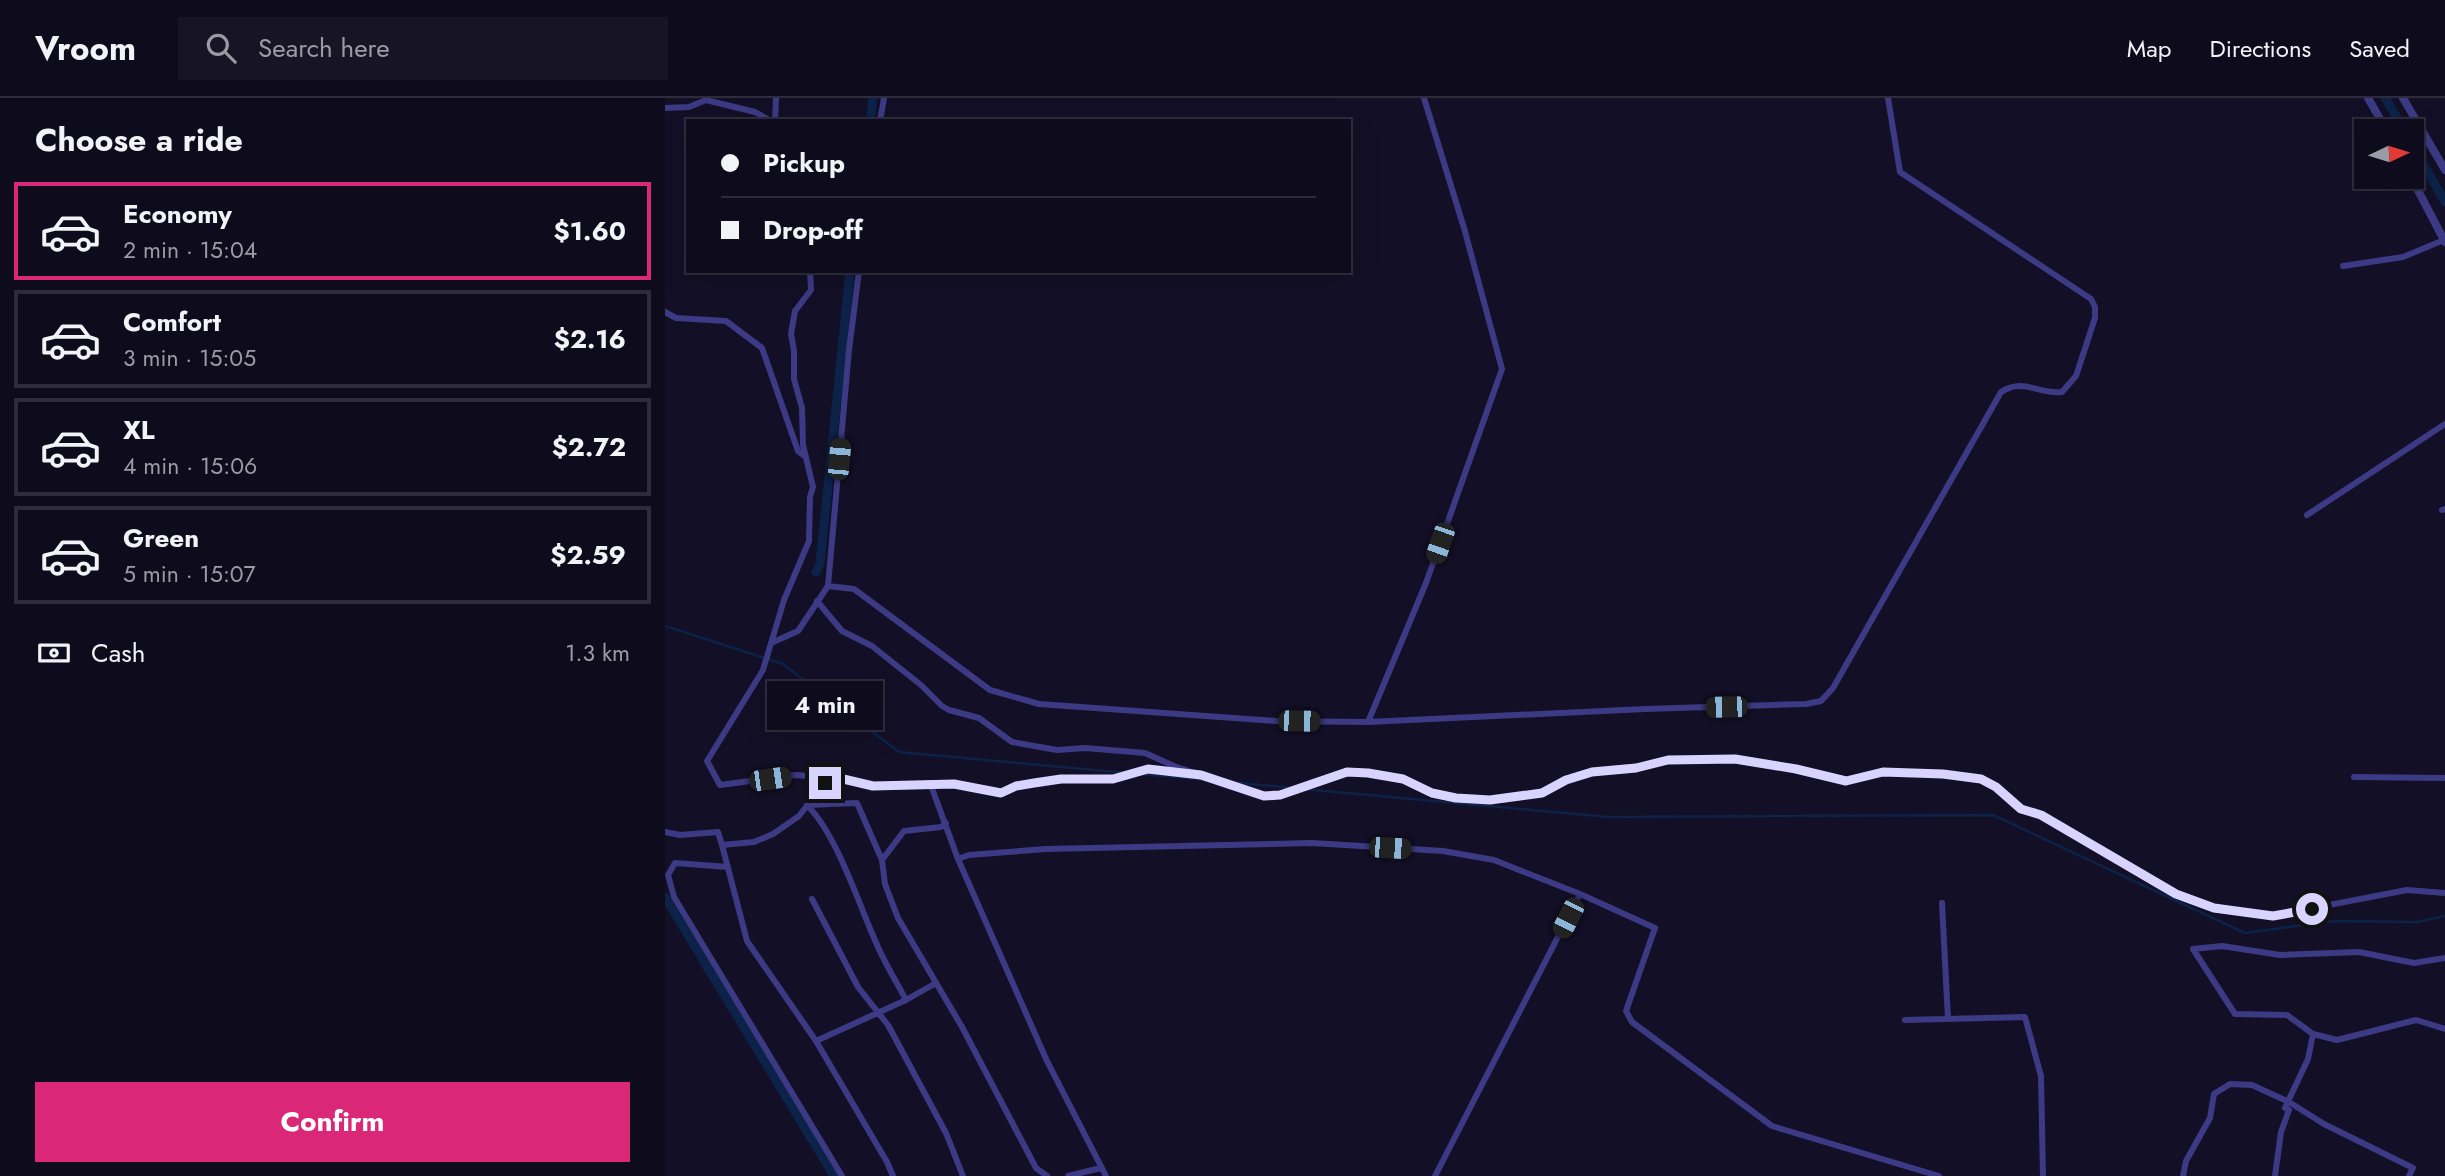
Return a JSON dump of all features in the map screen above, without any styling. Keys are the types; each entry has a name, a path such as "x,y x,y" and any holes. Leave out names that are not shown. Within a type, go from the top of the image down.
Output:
{"street":[{"path":"773,119 776,98"},
{"path":"880,119 884,98"},
{"path":"1368,722 1426,583 1502,369 1464,229 1423,98"},
{"path":"828,586 854,589 990,690 1038,705 1276,721 1368,722 1806,704 1821,701 1833,688 2001,392 2011,385 2023,385 2053,393 2062,392 2076,376 2095,318 2095,307 2091,299 1900,172 1888,98"},
{"path":"2368,98 2380,119"},
{"path":"2403,98 2445,170"},
{"path":"665,108 689,107 702,99 755,112 769,119"},
{"path":"2343,266 2403,257 2444,241 2417,189"},
{"path":"810,273 811,290 795,312 791,334 794,379 802,408 803,445 813,487 810,497 809,541 784,600 763,670 707,761 720,785 795,775 839,778 873,786 954,784 1001,793 1016,786 1034,783 1061,779 1113,779 1148,769 1201,775"},
{"path":"771,643 798,631 828,586 859,273"},
{"path":"665,312 676,318 726,321 762,348 798,451 806,457"},
{"path":"2307,514 2445,424"},
{"path":"817,601 842,631 872,646 942,706 979,718 1012,742 1056,750 1085,748 1145,753 1174,766 1264,796 1280,795 1347,772 1403,779 1432,793 1456,798 1490,800 1542,793 1566,780 1592,772 1636,768 1668,760 1735,759 1846,781 1883,772 1943,774 1981,779 1996,787 2021,809 2041,815 2176,894 2214,908 2273,916 2407,890 2445,893"},
{"path":"2354,777 2445,778"},
{"path":"722,845 754,842 773,834 799,816 825,783 839,778"},
{"path":"930,783 958,859 1047,1060 1106,1176"},
{"path":"807,805 857,803 882,860 885,884 898,918 963,1027 1036,1168 1047,1176"},
{"path":"807,805 836,851 879,950 907,1000"},
{"path":"882,860 904,831 941,827 946,823"},
{"path":"665,832 680,835 718,832 747,941 816,1041 893,1176"},
{"path":"958,859 969,855 1046,849 1312,843 1443,851 1494,860 1580,894 1655,928 1626,1011 1632,1022 1772,1126 1939,1176"},
{"path":"728,867 675,863 668,875 674,897 842,1176"},
{"path":"1435,1176 1580,894"},
{"path":"812,899 858,987 888,1025 946,1133 963,1176"},
{"path":"1942,903 1948,1019"},
{"path":"2445,958 2414,964 2359,951 2280,955 2222,946 2193,949 2235,1014 2287,1015 2313,1034 2337,1040 2416,1020 2445,1030"},
{"path":"816,1041 879,1014 936,983"},
{"path":"1905,1020 2025,1017 2041,1076 2043,1176"},
{"path":"2275,1176 2281,1132 2289,1110 2285,1108 2308,1059 2313,1034"},
{"path":"2183,1176 2186,1161 2210,1118 2214,1094 2229,1084 2252,1085 2289,1102 2324,1124 2413,1168 2409,1176"},
{"path":"1068,1176 1101,1168"}],"waterway":[{"path":"870,119 873,98"},
{"path":"2385,98 2398,119"},
{"path":"2424,166 2445,202"},
{"path":"816,572 820,563 850,273"},
{"path":"665,626 783,664 899,752 1126,773"},
{"path":"1140,774 1210,780"},
{"path":"1230,782 1293,788"},
{"path":"1303,789 1608,817 1993,815 2245,933 2334,921 2417,922 2445,916"},
{"path":"665,897 834,1176"}],"route":[{"path":"825,783 839,778 873,786 954,784 1001,793 1016,786 1034,783 1061,779 1113,779 1148,769 1201,775 1264,796 1280,795 1347,772 1403,779 1432,793 1456,798 1490,800 1542,793 1566,780 1592,772 1636,768 1668,760 1735,759 1846,781 1883,772 1943,774 1981,779 1996,787 2021,809 2041,815 2176,894 2214,908 2273,916 2312,909"}]}
